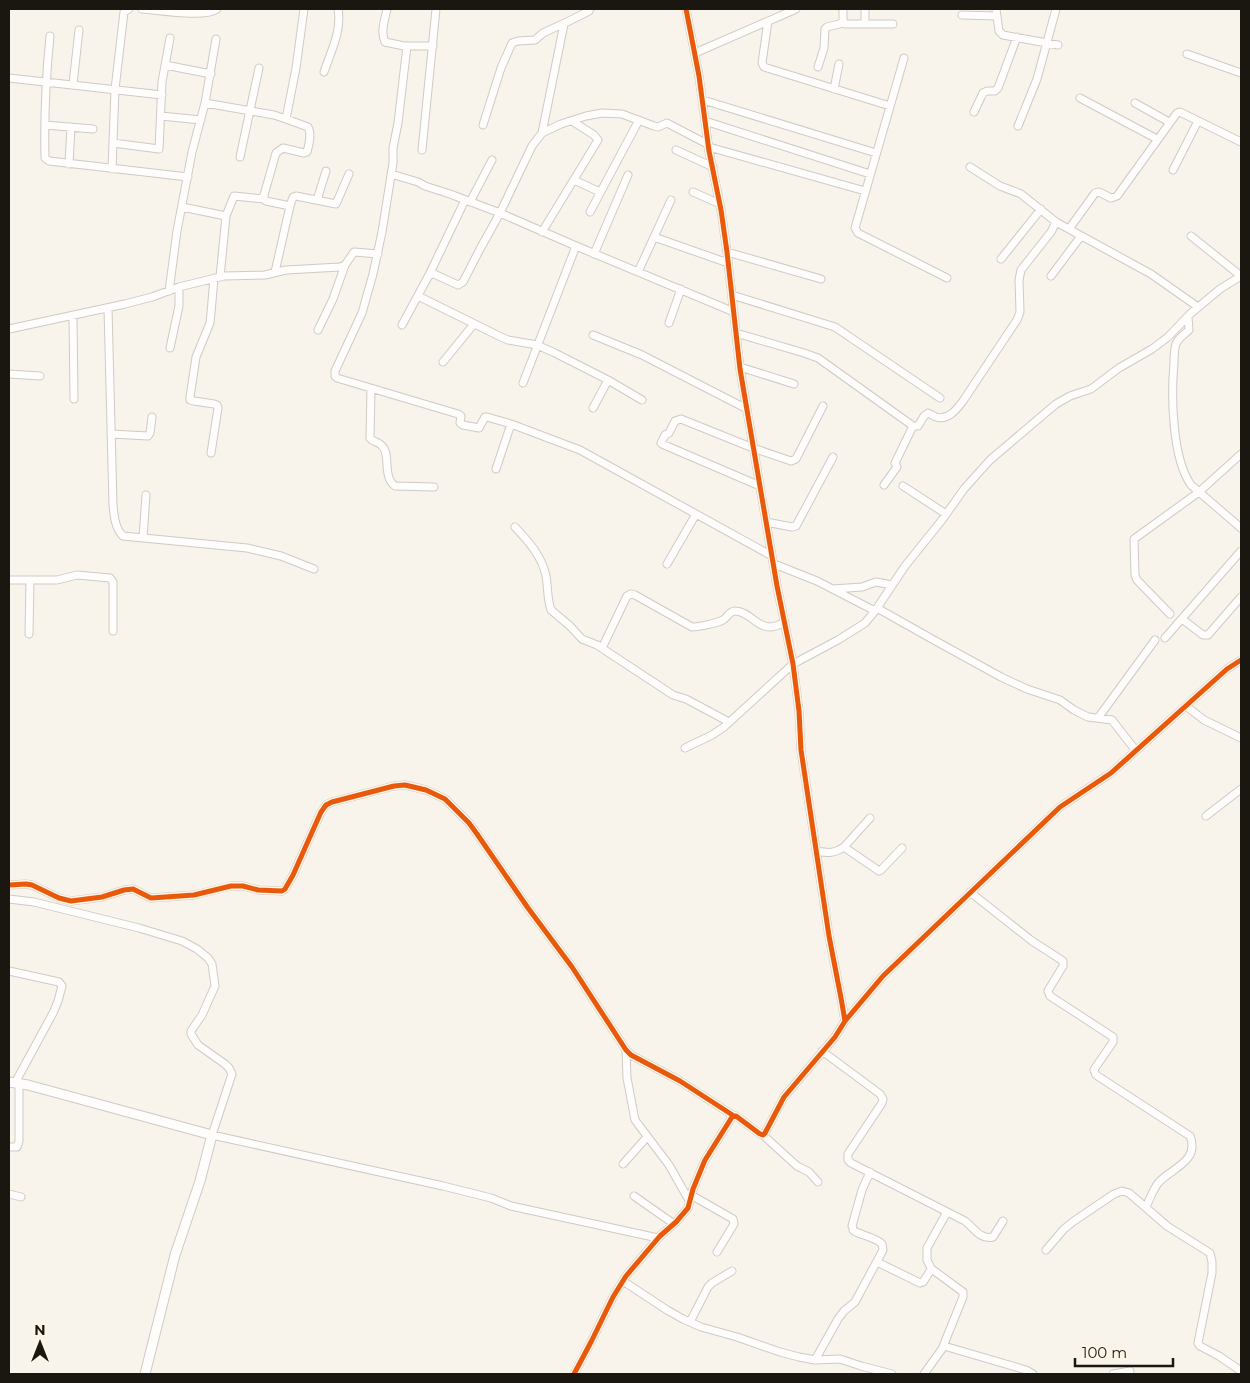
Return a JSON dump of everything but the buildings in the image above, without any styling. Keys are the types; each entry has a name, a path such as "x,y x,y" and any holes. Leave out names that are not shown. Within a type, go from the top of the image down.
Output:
{"street":[{"path":"112,168 114,89 124,12 128,9"},
{"path":"142,9 189,13 204,13 217,9"},
{"path":"286,119 296,68 304,9"},
{"path":"324,72 339,30 338,9"},
{"path":"387,9 383,32 383,39 387,43 407,46 433,46"},
{"path":"422,150 436,9"},
{"path":"483,125 512,43 535,40 542,33 564,24 590,9"},
{"path":"686,9 720,204 740,367 766,522 794,664 801,750 829,936 845,1021"},
{"path":"695,53 796,9"},
{"path":"843,9 843,23"},
{"path":"865,9 865,24"},
{"path":"1018,126 1037,79 1056,9"},
{"path":"962,15 996,12 1000,33 1058,45"},
{"path":"768,21 762,66 890,106"},
{"path":"818,67 824,48 825,29 827,27 843,23 893,24"},
{"path":"430,275 434,274 461,284 468,275 532,146 542,133 564,24"},
{"path":"74,84 79,30"},
{"path":"50,36 46,81 45,158 49,161 69,164 188,177"},
{"path":"113,143 159,149 162,82 170,38"},
{"path":"974,112 983,93 997,90 1017,38"},
{"path":"169,291 177,231 192,152 211,74 216,39"},
{"path":"407,46 398,123 393,148 393,164 378,254 362,313 334,373 337,378 458,414 461,416 460,423 479,428 485,417 511,424 580,450 696,514 773,560 876,609 984,669 1027,689 1060,700 1082,714 1112,720 1136,751"},
{"path":"1187,54 1241,73"},
{"path":"904,58 855,226 856,231 947,278"},
{"path":"834,89 839,64"},
{"path":"165,65 211,74"},
{"path":"240,157 260,68"},
{"path":"9,78 162,94"},
{"path":"1080,98 1157,139"},
{"path":"703,100 876,154"},
{"path":"205,103 274,115 308,127 310,132 307,152 283,148 276,154 264,199"},
{"path":"1135,104 1169,122"},
{"path":"1069,229 1095,193 1099,192 1110,198 1117,196 1178,112 1241,140"},
{"path":"542,133 572,121 602,113 622,114 658,127 667,123 709,146 865,191"},
{"path":"161,116 201,120"},
{"path":"590,212 639,120"},
{"path":"542,232 598,140 594,135 572,121"},
{"path":"705,121 870,174"},
{"path":"1173,170 1198,122"},
{"path":"45,125 92,129"},
{"path":"69,164 71,128"},
{"path":"676,150 713,168"},
{"path":"402,325 492,160"},
{"path":"970,167 1000,186 1021,194 1056,222 1153,275 1198,307"},
{"path":"317,200 326,171"},
{"path":"275,272 293,197 336,204 350,174"},
{"path":"391,174 411,179 500,213 734,312"},
{"path":"594,254 628,175"},
{"path":"574,180 600,192"},
{"path":"693,192 720,204"},
{"path":"211,453 218,408 214,404 194,402 190,400 190,397 196,357 212,313 226,216 234,196 264,199 290,206"},
{"path":"638,272 671,200"},
{"path":"182,207 226,216"},
{"path":"1001,259 1041,210"},
{"path":"736,333 818,358 913,426 918,426 928,413 938,418 949,416 963,401 1017,320 1020,312 1019,280 1021,270 1051,232 1056,222"},
{"path":"1051,276 1081,236"},
{"path":"685,748 712,735 729,722 794,664 865,623 905,566 964,489 990,460 1027,428 1056,404 1070,396 1091,389 1119,368 1152,349 1168,337 1198,307 1220,289 1241,276 1191,236"},
{"path":"654,237 728,262"},
{"path":"523,383 576,246"},
{"path":"318,330 333,298 345,265 354,252 378,254"},
{"path":"727,252 821,279"},
{"path":"9,329 108,308 217,278 265,275 286,270 340,267 345,265"},
{"path":"170,348 179,306 179,287"},
{"path":"669,323 681,289"},
{"path":"732,295 835,327 940,398"},
{"path":"418,296 508,340 537,346 608,380 642,400"},
{"path":"108,308 113,505 119,532 123,536 256,550 281,556 314,569"},
{"path":"73,316 74,399"},
{"path":"1188,316 1189,330 1178,340 1176,345 1172,378 1172,405 1179,454 1190,482 1241,528"},
{"path":"443,362 474,324"},
{"path":"593,335 642,355 747,409"},
{"path":"740,367 794,384"},
{"path":"9,374 40,376"},
{"path":"593,408 608,380"},
{"path":"371,389 370,438 381,444 385,449 388,478 391,484 395,486 434,487"},
{"path":"760,486 662,444 665,435 669,433 675,421 681,419 754,448 794,461 824,406"},
{"path":"111,434 148,436 150,434 152,417"},
{"path":"496,469 511,424"},
{"path":"884,485 897,467 895,462 913,426"},
{"path":"1170,614 1136,580 1134,575 1134,539 1199,492 1241,454"},
{"path":"766,522 792,528 796,526 833,457"},
{"path":"903,486 946,514"},
{"path":"143,538 146,495"},
{"path":"667,564 696,514"},
{"path":"515,527 531,544 542,564 546,574 551,610 582,639 602,648 674,695 686,699 729,722"},
{"path":"1165,638 1241,550"},
{"path":"9,580 57,580 77,575 110,578 112,582 113,631"},
{"path":"29,634 30,581"},
{"path":"833,589 862,587 876,582 892,585"},
{"path":"602,648 627,596 631,594 692,627 722,620 729,613 735,611 742,612 761,625 769,627 786,622"},
{"path":"1182,619 1203,635 1208,635 1241,597"},
{"path":"1098,718 1155,640"},
{"path":"763,1135 784,1097 883,976 1060,807 1111,773 1227,669 1241,660"},
{"path":"1186,706 1204,720 1241,738"},
{"path":"9,884 32,885 59,898 71,901 102,897 133,889 151,898 194,895 230,886 282,891 292,876 326,805 394,786 405,785 426,790 444,799 469,823 572,967 626,1050 694,1090 763,1135 797,1166 809,1172 818,1182"},
{"path":"1206,816 1241,789"},
{"path":"816,852 837,852 844,847 870,818"},
{"path":"844,847 879,871 902,848"},
{"path":"970,892 1032,940 1063,961 1063,966 1048,991 1050,996 1113,1037 1113,1042 1094,1070 1096,1075 1190,1136 1192,1141 1187,1161 1160,1181 1146,1207"},
{"path":"9,899 34,902 182,941 197,949 212,964 215,986 191,1034 198,1045 226,1064 232,1074 212,1134 200,1181 175,1255 145,1374"},
{"path":"9,971 59,982 62,986 53,1013 14,1083 19,1141 17,1147 9,1147"},
{"path":"626,1050 627,1078 634,1116 638,1125 669,1165 691,1199 734,1221 717,1252"},
{"path":"822,1052 882,1097 882,1103 848,1154 851,1163 965,1221 985,1238 993,1237 1003,1221"},
{"path":"14,1083 212,1134 482,1195 511,1206 658,1238"},
{"path":"574,1374 613,1297 626,1276 658,1238 686,1212 705,1160 734,1116"},
{"path":"623,1164 647,1137"},
{"path":"815,1360 838,1319 855,1302 882,1250 882,1244 877,1239 856,1232 852,1226 862,1190 870,1172"},
{"path":"1046,1250 1064,1229 1074,1221 1118,1192 1129,1193 1167,1226 1210,1252 1212,1273 1198,1344 1241,1371"},
{"path":"9,1194 21,1197"},
{"path":"634,1196 674,1224"},
{"path":"924,1374 944,1346 964,1295 962,1291 932,1270 927,1260 927,1248 947,1212"},
{"path":"877,1262 920,1283 923,1282 932,1270"},
{"path":"690,1322 708,1287 732,1271"},
{"path":"623,1281 667,1310 701,1327 750,1340 780,1352 815,1360 840,1359 892,1374"},
{"path":"944,1346 1026,1370 1033,1374"},
{"path":"1114,1374 1130,1371"}],"cycle path":[{"path":"686,9 699,76 709,151 721,210 740,369 777,586 793,664 799,711 801,750 829,936 845,1021"},
{"path":"574,1374 613,1297 626,1276 660,1236 688,1208 693,1189 705,1160 732,1117 736,1116 763,1135 784,1097 883,976 1060,807 1111,773 1227,669 1241,660"},
{"path":"9,885 32,885 59,898 71,901 102,897 133,889 151,898 194,895 231,886 282,891 293,875 321,812 326,805 394,786 405,785 426,790 445,799 469,823 572,967 626,1050 631,1055 680,1081 734,1116"}]}
